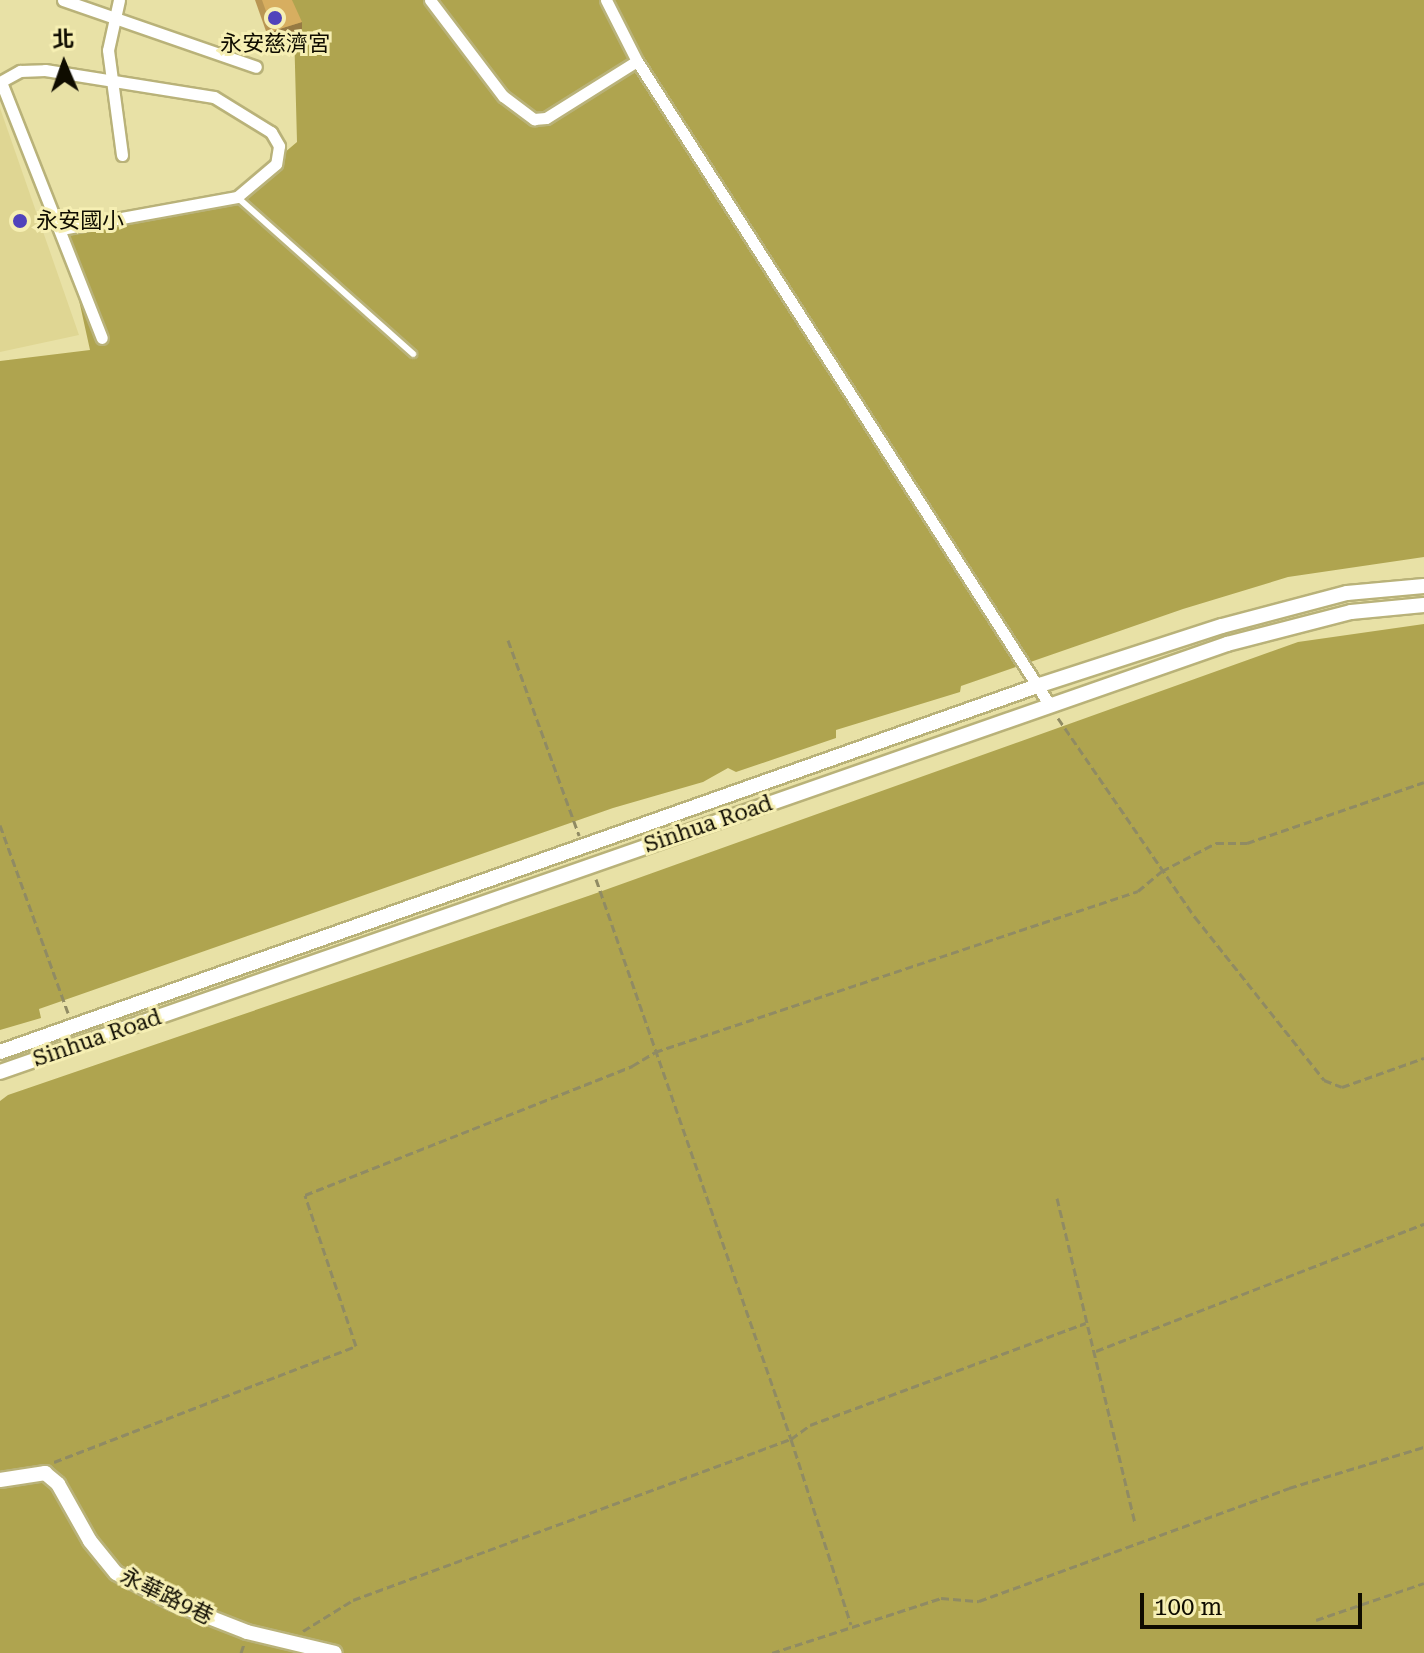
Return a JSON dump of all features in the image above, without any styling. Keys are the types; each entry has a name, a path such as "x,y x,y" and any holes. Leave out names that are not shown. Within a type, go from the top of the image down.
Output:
{"street":[{"path":"63,0 256,67"},
{"path":"119,0 111,19 110,80 122,155"},
{"path":"430,0 503,96 534,119 546,118 637,61"},
{"path":"606,0 637,61 1040,685 1049,704"},
{"path":"61,229 237,197 276,164 279,146 271,132 214,97 45,70 20,71 0,82 102,338"},
{"name":"Sinhua Road","path":"0,1052 1040,685 1333,597 1424,586"},
{"name":"Sinhua Road","path":"0,1072 1227,644 1335,616 1424,605"},
{"path":"0,1480 42,1472"},
{"name":"永華路9巷","path":"42,1472 58,1484 90,1541 116,1573 194,1612 247,1632 290,1639 335,1653"}],"lane":[{"path":"237,197 413,354"}],"path":[{"path":"508,640 583,846"},
{"path":"1049,704 1162,871 1324,1080 1352,1085 1424,1058"},
{"path":"42,1472 57,1460 356,1346 305,1195 632,1066 655,1052 1138,891 1162,871 1216,843 1247,843 1424,782"},
{"path":"0,825 73,1026"},
{"path":"591,865 791,1439 851,1625"},
{"path":"1057,1198 1135,1522"},
{"path":"1096,1351 1424,1224"},
{"path":"290,1639 353,1600 791,1439 810,1425 1086,1323"},
{"path":"772,1653 941,1598 979,1601 1289,1488 1424,1447"},
{"path":"1316,1620 1424,1583"}],"shaded area":[{"path":"285,0 1424,0 1424,557 1288,577 1183,609 961,686 960,692 836,730 836,738 736,772 728,768 703,782 613,808 39,1009 41,1018 0,1030 0,361 90,350 64,232 231,198 297,142 294,29"},
{"name":"永安國小","path":"0,108 79,335 0,352"},
{"path":"1424,624 1424,1653 0,1653 0,1101 8,1095 591,895 1298,642"}],"building":[{"path":"262,0 292,0 302,22 273,31"}],"place":[{"name":"永安慈濟宮","path":"275,18"},
{"name":"永安國小","path":"20,221"}]}
